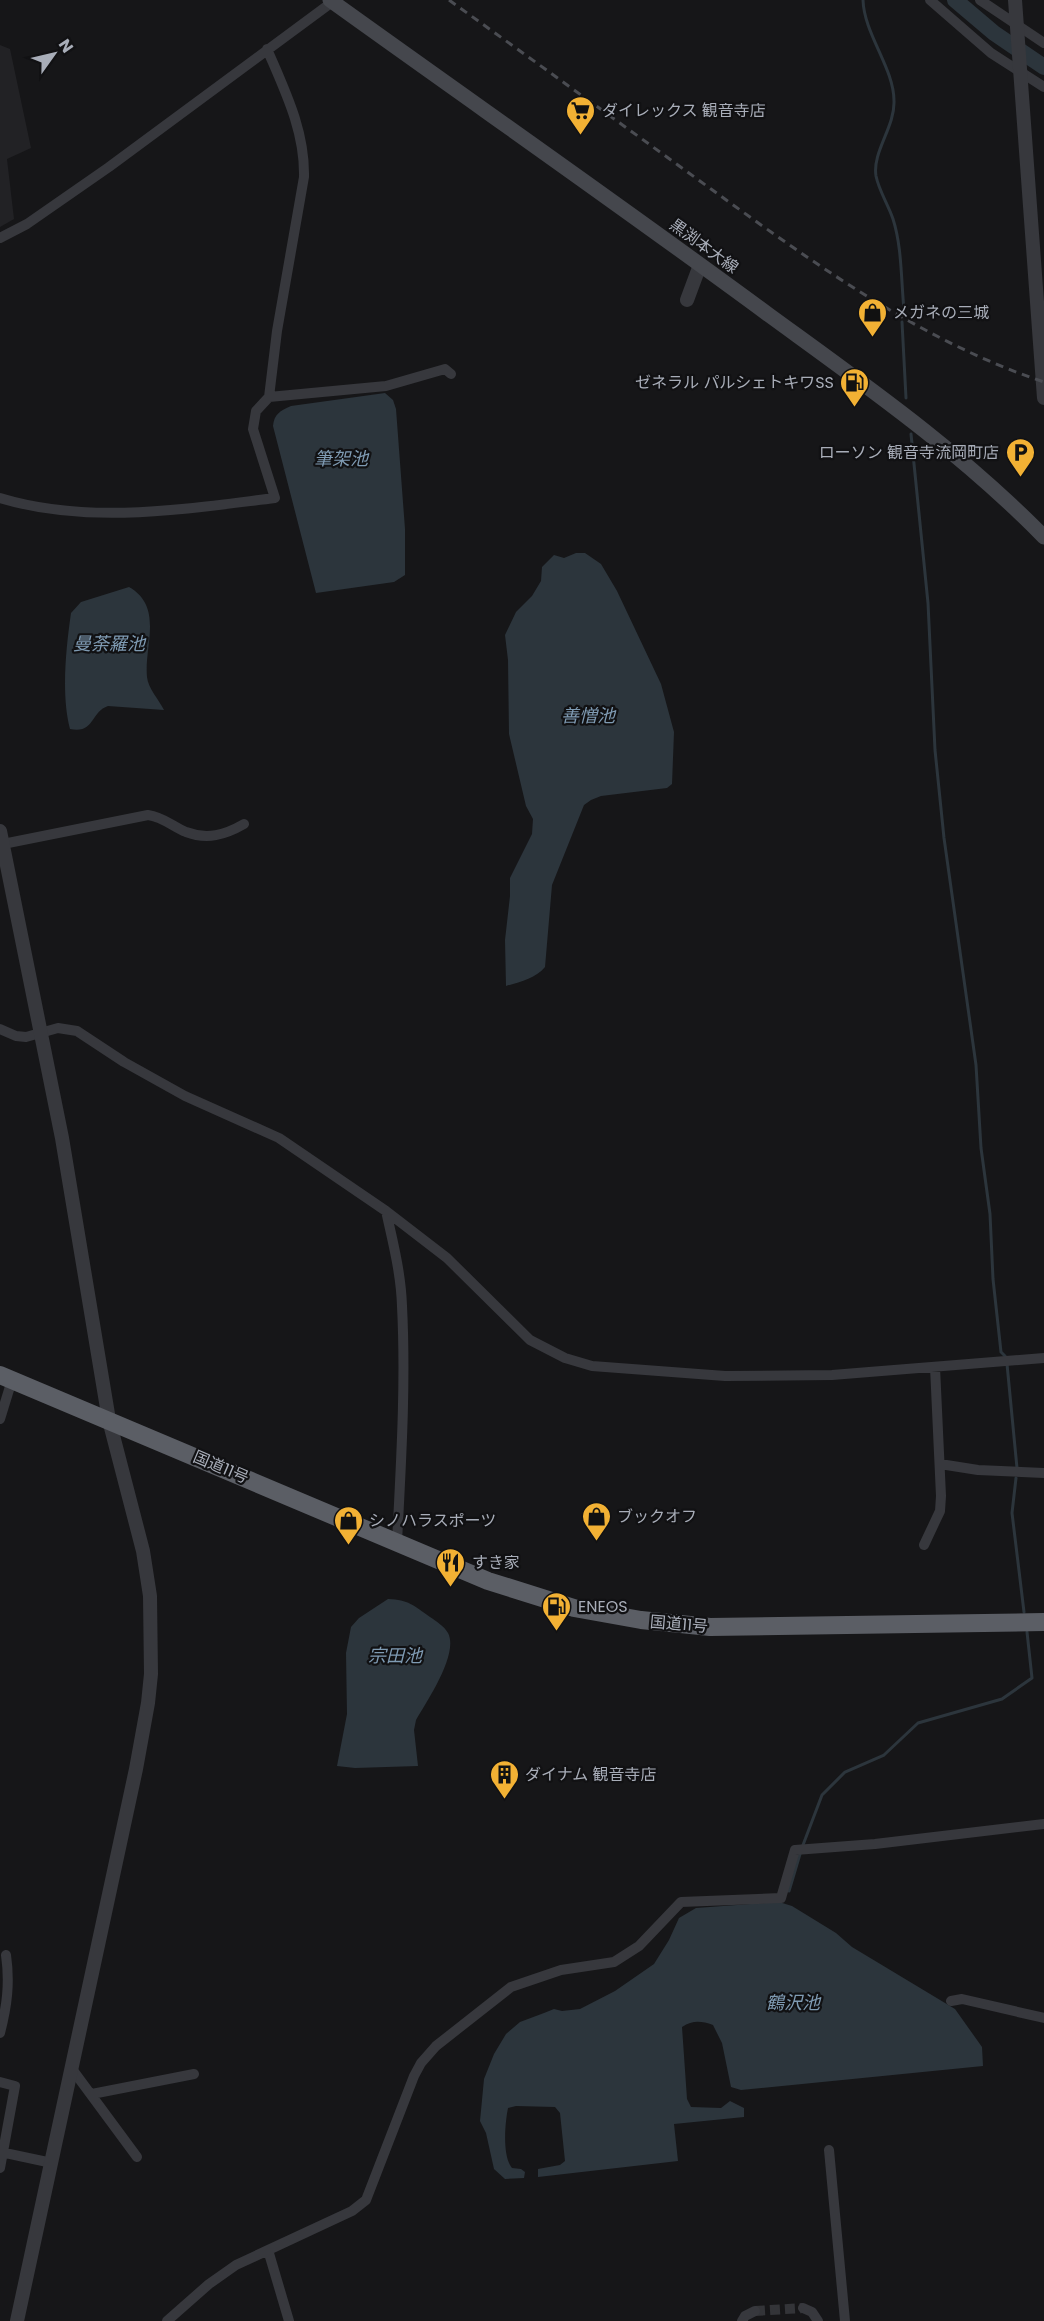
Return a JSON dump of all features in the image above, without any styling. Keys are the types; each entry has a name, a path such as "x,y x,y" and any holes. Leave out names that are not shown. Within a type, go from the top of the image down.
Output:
{"highway":[{"name":"国道11号","path":"6,1377 522,1593 598,1613 664,1623 733,1627 1044,1622"}],"main road":[{"name":"黒渕本大線","path":"332,1 700,265 930,434 996,489 1044,537"}],"street":[{"path":"930,0 991,53 1044,87"},
{"path":"980,0 1044,43"},
{"path":"1015,0 1044,398"},
{"path":"0,238 27,224 80,188 332,1"},
{"path":"0,498 30,507 115,512 169,511 275,498 253,429 256,411 269,396 277,331 304,177 304,156 301,135 267,49"},
{"path":"687,300 700,265"},
{"path":"269,396 386,386 445,369 451,375"},
{"path":"17,2321 136,1769 148,1703 152,1623 144,1562 109,1420 62,1138 1,838 148,815 159,816 186,832 205,837 226,835 244,825"},
{"path":"0,1029 16,1036 42,1033 58,1028 77,1031 124,1062 184,1096 279,1138 386,1211 447,1258 530,1340 565,1358 592,1366 726,1376 832,1375 1044,1358"},
{"path":"386,1211 396,1259 402,1306 403,1437 397,1542"},
{"path":"924,1545 940,1511 935,1367"},
{"path":"0,1419 6,1377"},
{"path":"940,1464 988,1471 1044,1473"},
{"path":"167,2321 208,2284 236,2265 352,2211 366,2200 421,2063 436,2046 511,1987 561,1970 614,1962 639,1946 681,1902 781,1898 795,1850 875,1844 1044,1824"},
{"path":"0,2033 8,1996 9,1975 6,1954"},
{"path":"951,2001 962,1999 1044,2018"},
{"path":"72,2069 137,2157"},
{"path":"92,2094 194,2074"},
{"path":"0,2082 15,2086 0,2168"},
{"path":"829,2150 845,2321"},
{"path":"2,2152 52,2163"},
{"path":"268,2250 289,2321"},
{"path":"803,2308 812,2312 818,2321"},
{"path":"742,2321 745,2316 755,2312"}],"shaded area":[{"path":"0,45 10,49 31,148 7,159 14,219 0,227"}],"water":[{"name":"筆架池","path":"385,393 393,400 396,409 405,529 405,575 394,582 316,593 273,426 276,416 291,406"},
{"name":"善憎池","path":"576,553 585,553 601,564 617,591 661,684 674,732 672,784 667,788 601,796 584,805 552,885 545,967 532,977 506,986 505,940 510,878 532,834 533,819 526,806 509,734 508,660 505,635 516,612 532,596 541,581 542,567 554,555 564,558"},
{"name":"曼荼羅池","path":"129,587 140,595 146,605 150,628 147,677 164,710 108,706 98,713 88,726 78,730 70,729 65,687 71,613 81,602"},
{"name":"宗田池","path":"388,1599 406,1602 419,1609 444,1628 450,1642 446,1665 416,1720 414,1730 418,1766 355,1768 337,1766 347,1714 346,1653 351,1627 359,1618"},
{"name":"鶴沢池","path":"779,1902 792,1906 836,1933 852,1947 955,2009 982,2047 983,2066 741,2090 731,2087 722,2043 713,2025 693,2022 682,2027 687,2099 691,2107 721,2108 730,2101 744,2108 744,2117 674,2124 678,2161 538,2177 538,2169 560,2165 565,2161 560,2113 555,2107 516,2106 508,2108 505,2130 506,2148 512,2168 525,2172 524,2178 505,2179 494,2169 486,2133 480,2121 484,2079 494,2054 506,2034 520,2022 554,2009 562,2011 580,2009 615,1991 654,1964 679,1918 696,1908"}],"waterway":[{"path":"863,0 868,25 893,89 893,111 877,158 876,176 896,230 904,310"},
{"path":"955,0 994,33 1044,67"},
{"path":"902,322 906,398"},
{"path":"911,434 928,603 935,750 944,838 976,1065 981,1148 990,1214 993,1279 1001,1352 1005,1356"},
{"path":"1007,1364 1017,1468"},
{"path":"1016,1478 1012,1513 1024,1612"},
{"path":"803,1845 822,1795 845,1772 884,1755 918,1723 1002,1699 1032,1678 1027,1632"},
{"path":"789,1891 800,1854"}],"tunnel":[{"path":"755,2311 803,2308"}],"railway":[{"path":"449,0 750,217 870,298 955,345 1044,382"}],"place":[{"name":"ダイレックス 観音寺店","path":"581,136"},
{"name":"メガネの三城","path":"872,338"},
{"name":"ゼネラル パルシェトキワSS","path":"855,408"},
{"name":"ローソン 観音寺流岡町店","path":"1020,478"},
{"name":"ブックオフ","path":"596,1542"},
{"name":"シノハラスポーツ","path":"348,1546"},
{"name":"すき家","path":"451,1588"},
{"name":"ENEOS","path":"557,1632"},
{"name":"ダイナム 観音寺店","path":"504,1800"}]}
